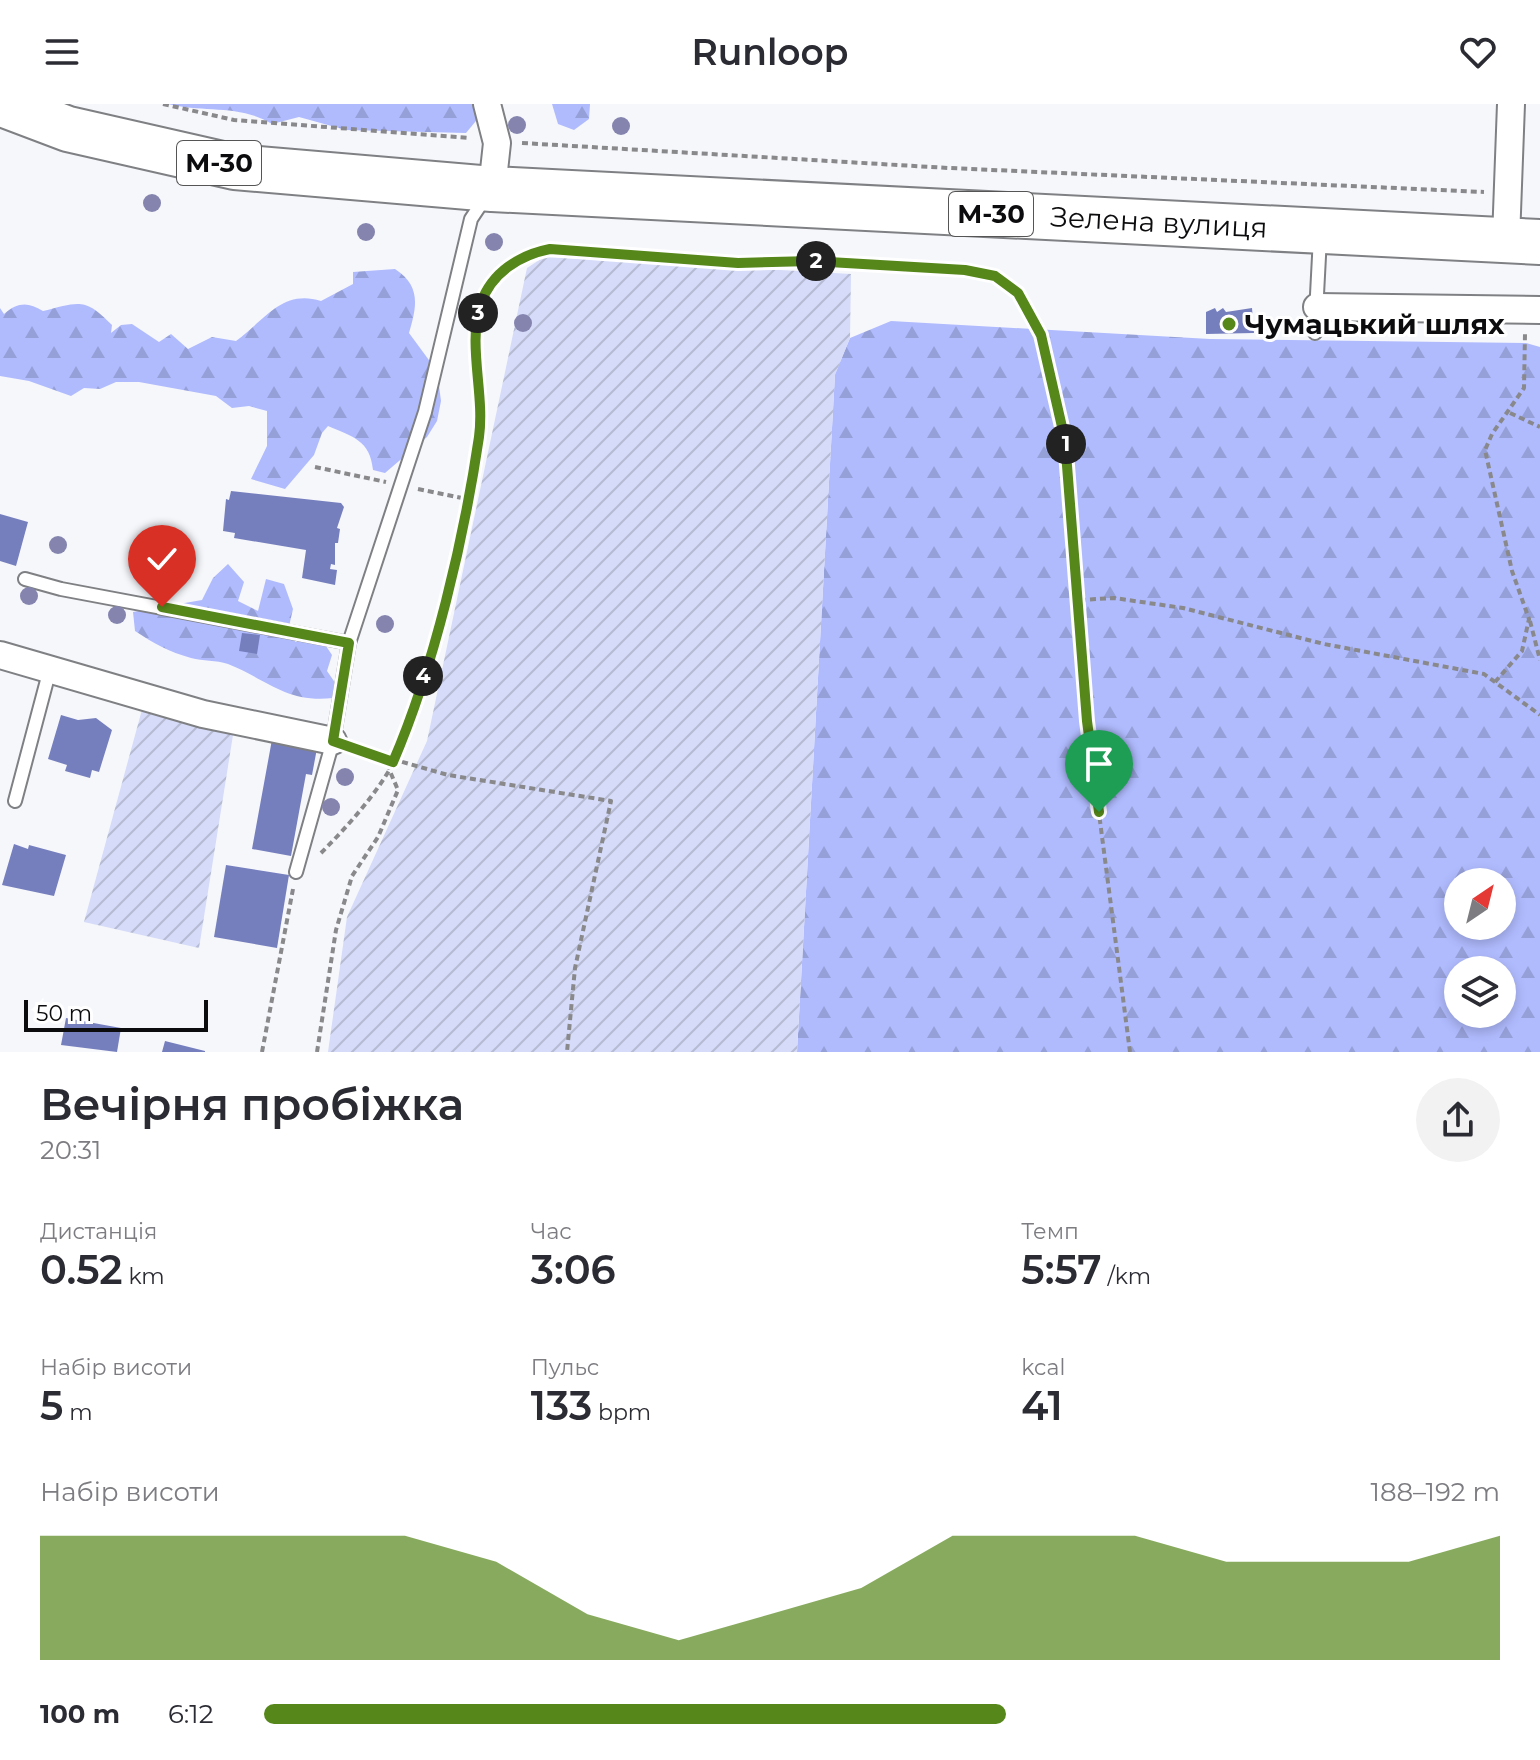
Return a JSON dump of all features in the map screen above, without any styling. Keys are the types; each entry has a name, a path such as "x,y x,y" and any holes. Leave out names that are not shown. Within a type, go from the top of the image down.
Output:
{"highway":[{"name":"Зелена вулиця","path":"2,104 68,129 235,167 492,189 1523,240"}],"street":[{"path":"487,104 497,143 492,189"},
{"path":"1511,104 1508,194 1523,240"},
{"path":"1316,320 1533,310"},
{"path":"0,655 240,723 333,741"}],"lane":[{"path":"296,872 333,741 349,643 425,412 471,219 492,189"},
{"path":"1316,320 1321,230"},
{"path":"25,579 61,589 349,643"},
{"path":"15,801 51,668"}],"path":[{"path":"163,104 234,120 497,143 1508,194"},
{"path":"262,1052 296,872 348,826 389,769 436,632 480,424 478,315 492,283 509,266 529,253 550,249 738,263 812,261 965,270 995,276 1018,293 1041,335 1065,440 1087,721 1130,1052"},
{"path":"1533,310 1524,388 1510,413 1492,434 1485,450 1512,571 1540,660"},
{"path":"1510,413 1540,427"},
{"path":"1079,600 1114,598 1183,608 1324,644 1484,674 1540,715"},
{"path":"1495,682 1522,651 1529,619"},
{"path":"333,741 393,762 448,775 611,801 575,968 567,1052"},
{"path":"317,1052 336,930 352,876 378,837 398,790 389,769"}],"green space":[{"path":"168,104 484,104 485,110 466,133 346,130 299,117 272,124 234,111"},
{"path":"552,104 590,104 589,119 574,130 558,124"},
{"path":"395,269 413,290 415,305 409,333 437,371 441,401 437,421 427,437 385,473 373,470 368,452 359,441 328,426 314,455 285,489 251,479 267,446 267,411 249,406 232,408 216,396 139,382 116,382 100,389 84,388 71,396 29,381 0,376 0,308 4,314 23,305 43,311 81,304 103,316 112,325 111,333 121,325 132,324 159,342 171,334 188,349 212,337 236,341 285,303 307,298 321,301 353,284 353,272"},
{"path":"891,321 1210,339 1526,343 1540,347 1540,1052 797,1052 835,374 850,338"},
{"path":"228,564 244,582 238,601 258,611 266,579 284,584 293,609 287,635 296,642 314,628 332,655 327,671 336,684 333,698 317,699 290,694 228,664 176,653 135,631 133,612 202,600 213,578"}],"shaded area":[{"path":"544,257 851,274 850,338 835,375 797,1052 328,1052 347,917 427,741 527,268"},
{"path":"143,706 233,735 199,948 84,922"}],"building":[{"path":"1215,308 1217,312 1223,308 1226,312 1252,308 1254,333 1206,334 1206,312"},
{"path":"231,491 341,503 344,507 337,528 340,529 338,543 335,543 335,565 331,564 330,569 337,570 335,585 302,578 306,550 234,538 235,533 223,531 226,499 229,500"},
{"path":"0,514 28,522 16,566 0,561"},
{"path":"242,633 260,635 257,654 239,651"},
{"path":"61,715 78,720 96,718 112,730 99,772 92,770 90,778 65,771 67,765 48,759"},
{"path":"273,734 318,743 312,775 306,774 291,856 252,849"},
{"path":"14,844 66,855 54,896 2,885"},
{"path":"226,865 289,875 277,948 214,937"},
{"path":"66,1018 121,1028 117,1052 61,1045"},
{"path":"165,1041 205,1051 205,1052 162,1052"}],"place":[{"name":"Чумацький шлях","path":"1229,324"}],"route":[{"path":"162,607 349,643 333,741 393,762 416,701 436,632 470,483 479,434 478,315 482,299 492,283 509,266 529,253 550,249 738,263 812,261 904,266 965,270 995,276 1018,293 1041,335 1065,440 1087,721 1099,812"}]}
